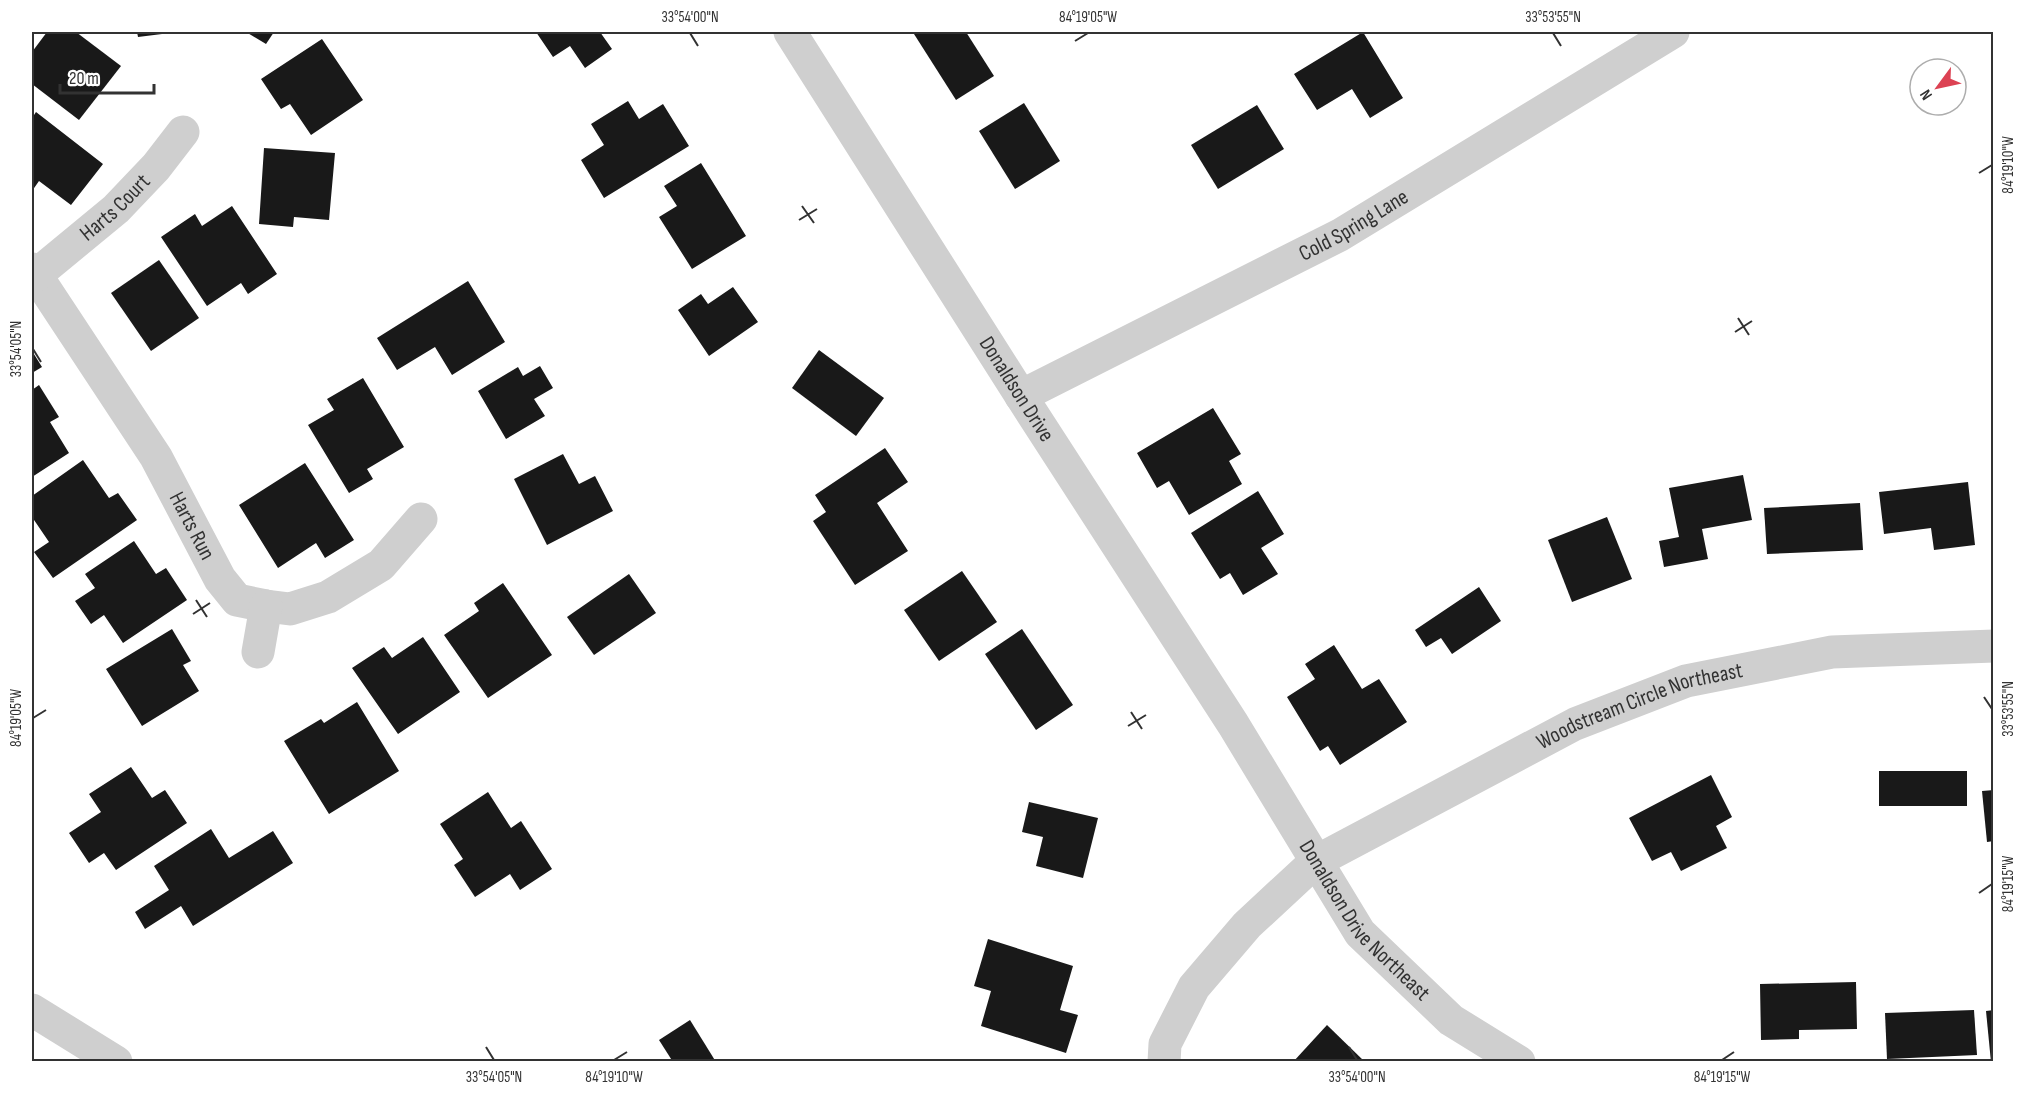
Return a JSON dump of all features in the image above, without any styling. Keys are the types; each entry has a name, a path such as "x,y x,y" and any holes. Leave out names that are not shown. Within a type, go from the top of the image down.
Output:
{"street":[{"name":"Donaldson Drive","path":"790,32 1245,745"},
{"name":"Cold Spring Lane","path":"1021,396 1340,236 1673,32"},
{"name":"Harts Court","path":"34,272 116,209 156,167 183,132"},
{"name":"Harts Run","path":"34,272 156,457 220,579 237,600 290,609 328,597 381,566 421,519"},
{"path":"258,652 266,606"},
{"name":"Woodstream Circle Northeast","path":"1164,1062 1165,1044 1194,987 1247,926 1315,862 1575,724 1686,681 1832,652 1994,646"},
{"name":"Donaldson Drive Northeast","path":"1245,745 1360,933 1451,1020 1520,1062"},
{"path":"32,1010 116,1062"}],"building":[{"path":"47,32 76,32 121,66 79,120 32,84 32,52"},
{"path":"137,32 170,32 170,33 138,37"},
{"path":"246,32 274,32 266,44"},
{"path":"536,32 600,32 612,49 585,68 570,46 553,57"},
{"path":"918,32 966,32 994,76 956,100 914,34"},
{"path":"1363,32 1403,98 1370,118 1352,89 1317,110 1294,74"},
{"path":"322,39 363,100 311,135 290,104 281,109 261,79"},
{"path":"628,101 639,119 663,104 689,146 604,198 581,160 604,145 591,124"},
{"path":"1024,103 1060,161 1015,189 979,131"},
{"path":"1257,105 1284,149 1218,189 1191,145"},
{"path":"36,112 103,164 71,205 39,181 32,191 32,118"},
{"path":"264,148 335,153 329,220 294,217 293,227 259,224"},
{"path":"701,163 746,236 692,269 659,217 677,206 664,186"},
{"path":"232,206 277,274 248,294 241,283 207,306 161,237 195,214 202,226"},
{"path":"159,260 199,318 151,351 111,293"},
{"path":"468,281 505,342 452,375 435,347 397,370 377,338"},
{"path":"733,287 758,322 709,356 678,310 701,294 708,304"},
{"path":"819,350 884,398 856,436 792,388"},
{"path":"32,351 42,367 32,373"},
{"path":"540,366 553,388 534,399 545,416 506,439 478,391 518,367 523,376"},
{"path":"363,378 404,447 367,469 373,479 349,493 308,425 334,410 327,399"},
{"path":"39,385 59,417 50,422 69,453 32,477 32,390"},
{"path":"1213,408 1241,454 1229,461 1242,484 1189,515 1169,481 1157,488 1137,453"},
{"path":"885,448 908,482 877,503 908,551 855,585 813,521 826,512 815,495"},
{"path":"563,454 579,484 595,476 613,511 547,545 514,479"},
{"path":"83,460 109,498 118,493 137,520 53,578 34,552 49,542 32,517 32,496"},
{"path":"305,463 354,540 325,558 316,543 278,568 239,505"},
{"path":"1743,475 1752,520 1702,529 1708,559 1664,567 1659,541 1679,537 1669,488"},
{"path":"1968,482 1975,545 1934,550 1931,528 1884,534 1879,492"},
{"path":"1258,491 1284,534 1261,548 1278,574 1243,595 1230,573 1220,579 1191,533"},
{"path":"1860,503 1863,550 1767,554 1764,508"},
{"path":"1607,517 1632,579 1572,602 1548,540"},
{"path":"134,541 156,574 166,568 187,600 123,643 104,615 91,624 75,601 95,588 85,574"},
{"path":"962,571 997,622 939,661 904,610"},
{"path":"629,574 656,613 594,655 567,617"},
{"path":"503,583 552,655 488,698 444,635 479,611 474,603"},
{"path":"1479,587 1501,621 1452,654 1441,638 1426,647 1415,630"},
{"path":"172,629 191,661 183,665 199,691 142,726 106,669"},
{"path":"1022,629 1073,705 1036,730 985,654"},
{"path":"423,637 460,692 398,734 352,668 384,647 392,658"},
{"path":"1334,645 1362,689 1379,679 1407,722 1340,765 1328,746 1320,751 1287,697 1315,679 1305,664"},
{"path":"357,702 399,771 329,814 284,741 321,719 324,723"},
{"path":"131,767 152,798 165,790 187,823 116,870 104,853 89,863 69,833 101,812 89,794"},
{"path":"1879,771 1967,771 1967,806 1879,806"},
{"path":"1711,775 1732,817 1716,826 1727,848 1681,871 1671,852 1652,861 1629,818"},
{"path":"1994,790 1994,841 1987,842 1982,791"},
{"path":"488,792 511,828 521,821 552,869 520,890 510,874 475,897 454,865 463,859 440,824"},
{"path":"1029,802 1098,818 1083,878 1036,866 1043,837 1022,832"},
{"path":"211,829 229,858 273,831 293,863 193,926 181,906 145,929 135,912 169,890 154,866"},
{"path":"988,939 1073,966 1060,1010 1078,1015 1066,1053 981,1026 991,991 974,986"},
{"path":"1856,982 1857,1029 1799,1030 1799,1039 1761,1040 1760,984"},
{"path":"1974,1010 1977,1055 1887,1059 1885,1013"},
{"path":"1994,1010 1994,1062 1991,1062 1986,1011"},
{"path":"690,1020 716,1062 673,1062 659,1040"},
{"path":"1327,1025 1365,1062 1293,1062"}]}
